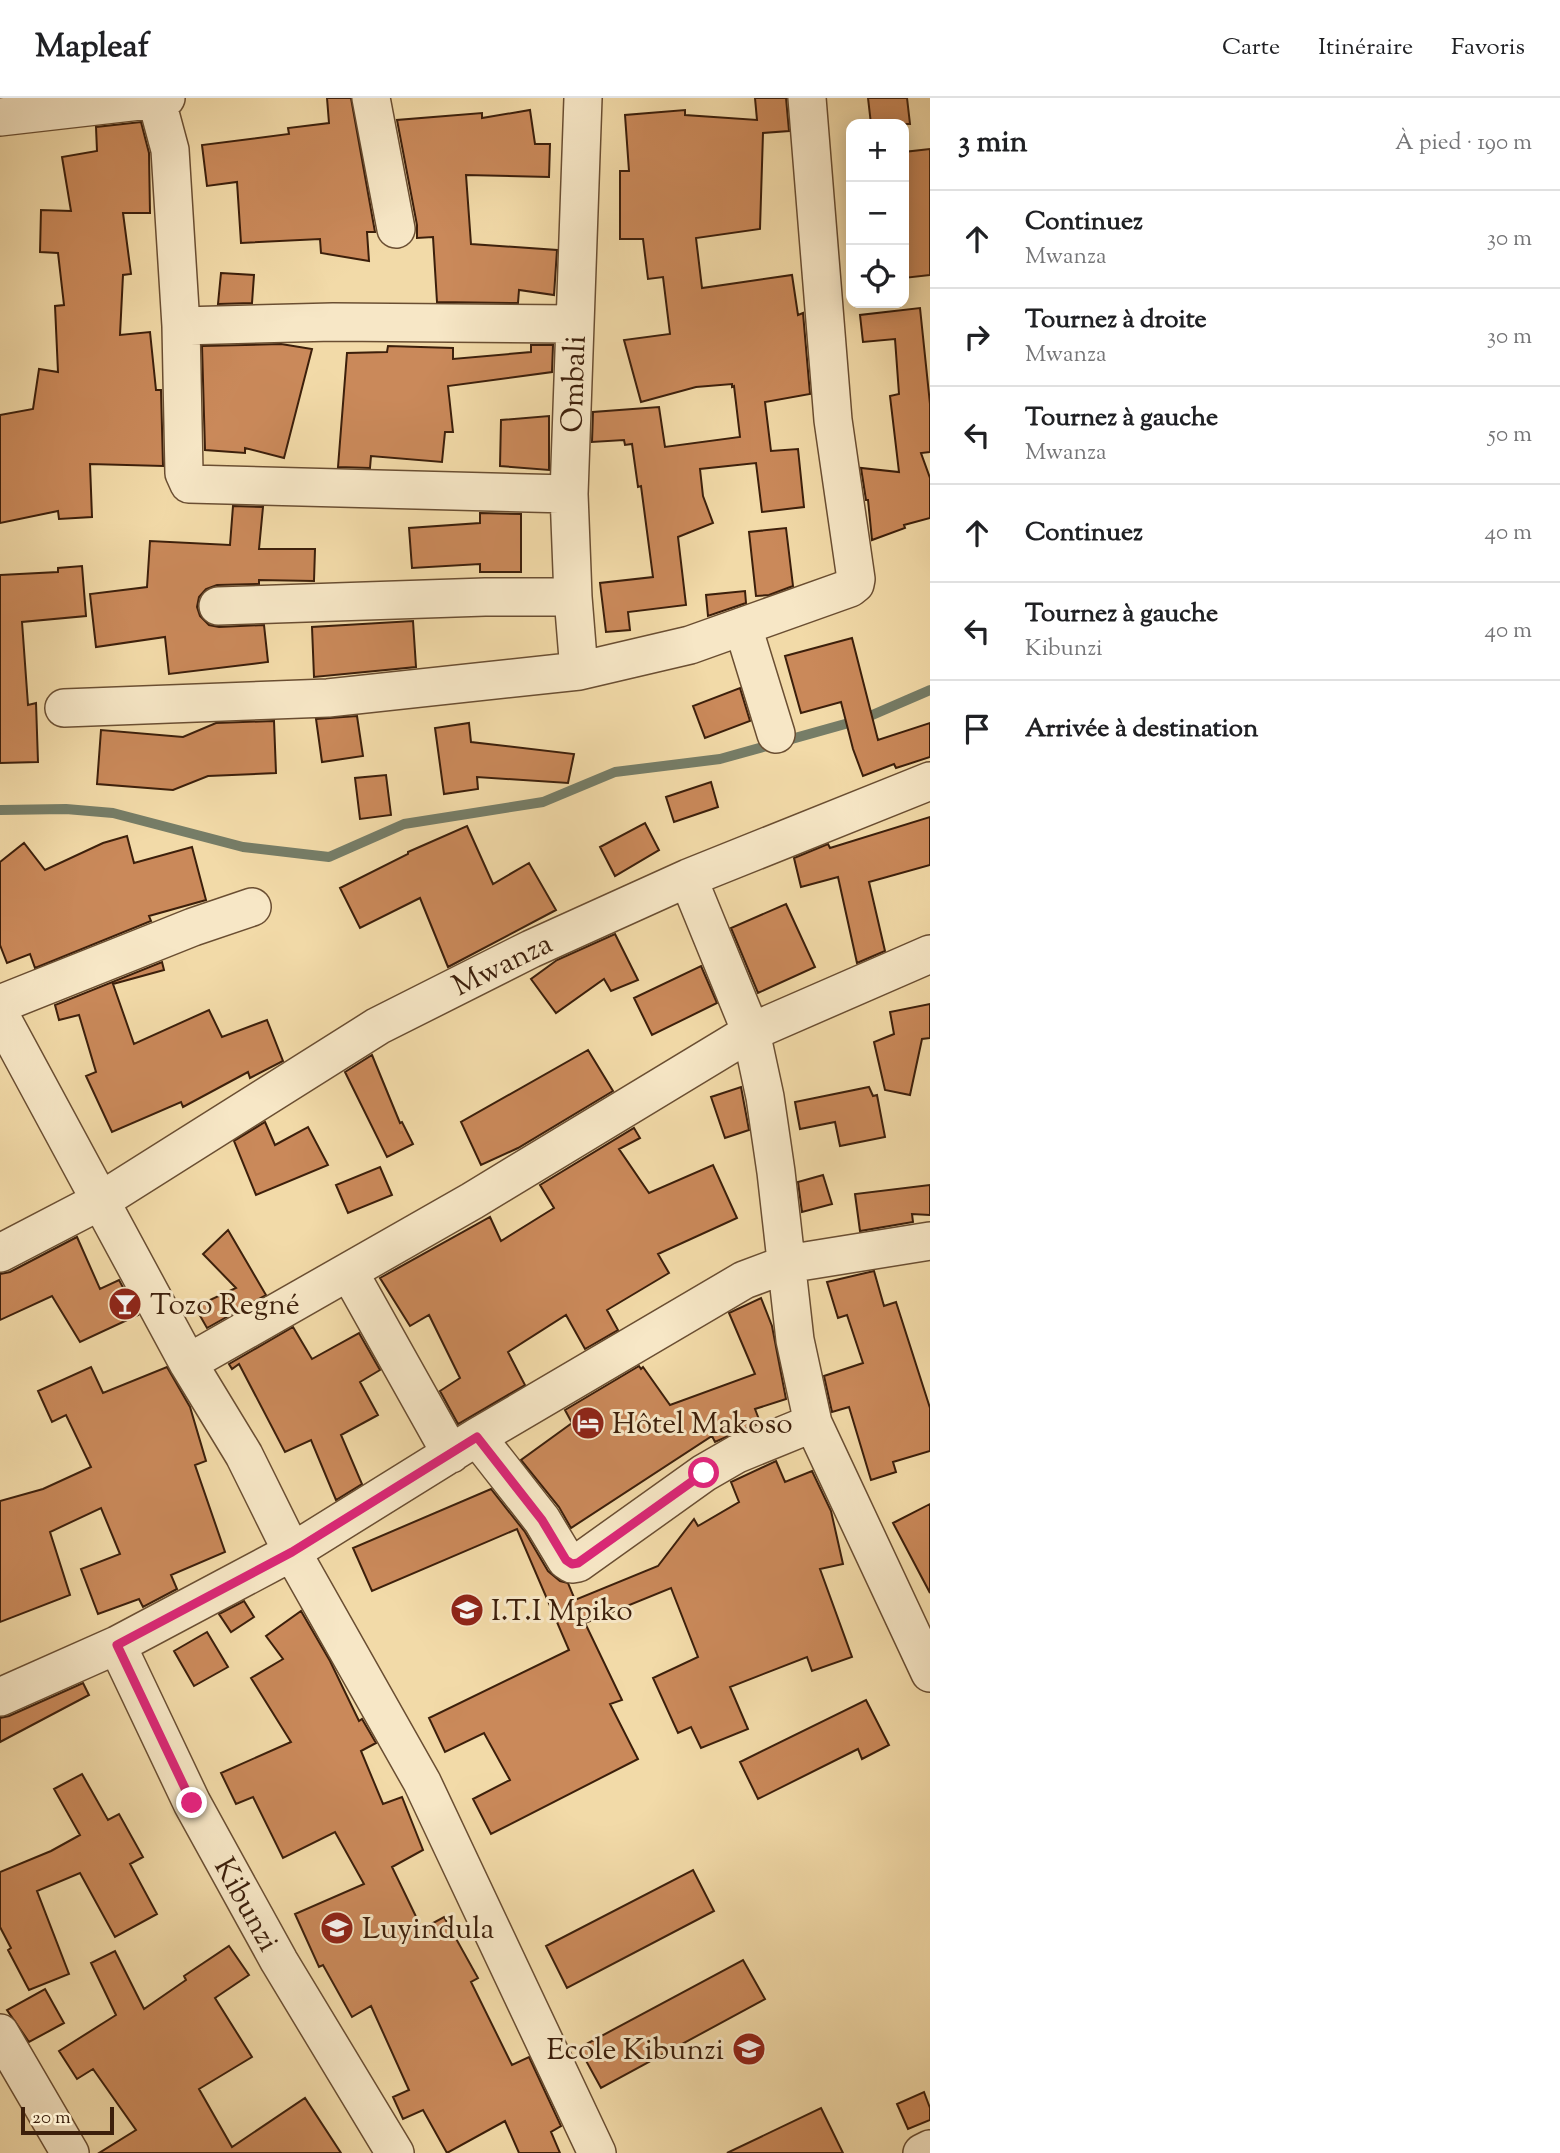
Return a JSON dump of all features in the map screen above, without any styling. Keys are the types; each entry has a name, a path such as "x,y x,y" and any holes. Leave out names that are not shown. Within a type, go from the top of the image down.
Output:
{"street":[{"path":"0,117 160,98 170,150 181,327 184,472 189,484 569,494"},
{"path":"372,98 396,229"},
{"name":"Ombali","path":"579,670 569,494 583,98"},
{"path":"64,708 328,698 579,670 690,645 855,584 833,420 807,98"},
{"path":"181,327 333,322 575,324"},
{"path":"218,606 485,597 573,597"},
{"path":"743,627 776,734"},
{"name":"Mwanza","path":"0,1253 102,1200 378,1026 531,948 688,878 930,781"},
{"path":"688,878 751,1031 765,1097 795,1340 813,1423 930,1673"},
{"path":"0,1004 181,932 252,907"},
{"path":"188,1363 472,1201 751,1031 930,954"},
{"path":"0,1015 188,1363 244,1455 292,1552 422,1782 597,2153"},
{"path":"0,1697 117,1645 292,1552 464,1446 744,1280 787,1264 930,1241"},
{"path":"349,1272 464,1446 542,1520 566,1560 572,1564 578,1563 704,1473 737,1454 813,1423"},
{"name":"Kibunzi","path":"117,1645 192,1803 259,1925 395,2153"},
{"path":"0,2033 70,2153"},
{"path":"922,2153 930,2149"}],"building":[{"path":"327,98 351,98 375,232 367,232 369,261 321,253 320,239 241,243 237,182 207,186 202,145 289,134 288,128 329,123"},
{"path":"755,98 786,98 789,131 763,133 760,229 696,238 702,288 792,275 798,315 803,313 810,394 765,402 771,451 798,449 804,507 762,512 756,463 700,469 703,496 713,523 678,537 686,605 628,612 630,630 606,632 600,583 653,577 641,486 638,487 632,444 625,445 624,440 592,442 593,412 659,407 665,447 740,437 732,384 696,387 641,402 624,340 670,334 663,277 648,279 643,239 620,239 620,171 629,171 625,115 685,110 685,115 757,120"},
{"path":"868,98 907,98 910,124 909,119 870,119"},
{"path":"530,110 535,144 550,144 549,177 466,175 471,244 557,250 554,295 519,290 518,303 437,302 433,237 417,238 417,225 397,120 482,113 482,118"},
{"path":"141,122 149,153 150,213 123,213 131,274 123,275 120,335 150,332 156,390 161,390 163,466 90,464 92,517 59,519 58,511 0,523 0,415 33,409 39,369 58,372 55,306 64,305 58,253 40,252 41,210 71,211 62,157 97,151 96,127"},
{"path":"930,149 930,275 909,277 909,182 909,151"},
{"path":"221,273 254,275 252,303 218,304"},
{"path":"920,308 930,404 930,452 921,453 930,478 930,518 904,525 905,528 872,540 861,468 899,472 890,396 899,394 895,339 863,342 860,315"},
{"path":"281,344 312,349 284,458 245,448 245,453 205,450 202,346"},
{"path":"531,345 553,345 552,372 448,386 453,432 445,432 442,462 371,456 370,468 338,467 347,353 387,352 388,346 453,348 453,359 531,352"},
{"path":"549,416 549,470 500,466 501,420"},
{"path":"233,506 263,507 259,549 315,549 314,581 259,580 259,584 217,585 206,589 199,597 197,607 200,616 209,625 264,625 268,662 169,674 165,637 96,647 90,594 147,587 150,541 230,545"},
{"path":"480,513 521,514 521,572 480,572 480,564 412,568 409,528 480,523"},
{"path":"786,528 793,586 769,595 756,596 749,532"},
{"path":"82,566 86,616 22,622 28,705 36,703 38,762 0,763 0,575 58,572 58,568"},
{"path":"745,591 746,603 708,616 706,595"},
{"path":"413,621 416,667 314,677 312,627"},
{"path":"852,638 878,740 930,723 930,757 896,768 894,764 863,776 841,702 801,713 785,656"},
{"path":"740,688 750,721 705,738 693,706"},
{"path":"357,716 363,756 322,762 316,719"},
{"path":"274,721 276,773 208,776 173,790 97,784 101,730 183,737 216,723"},
{"path":"469,723 471,742 574,754 568,783 477,777 478,789 444,794 435,728"},
{"path":"386,775 391,815 360,819 355,778"},
{"path":"711,782 718,807 674,822 666,797"},
{"path":"930,817 930,865 869,882 885,951 857,963 838,877 801,887 794,858 828,844 830,848"},
{"path":"645,823 659,850 615,876 600,847"},
{"path":"467,826 493,884 529,863 556,910 448,967 420,898 360,928 340,888 408,852"},
{"path":"127,836 134,863 192,847 206,900 149,916 151,921 35,968 30,954 7,963 0,945 0,862 24,843 45,870 103,843"},
{"path":"786,904 815,967 758,993 731,928"},
{"path":"615,934 638,980 611,991 604,979 556,1013 531,979 557,960"},
{"path":"162,962 164,970 113,984 134,1044 209,1010 222,1037 267,1020 283,1061 250,1078 248,1072 183,1107 181,1102 112,1132 86,1076 96,1072 79,1015 59,1020 55,1005"},
{"path":"701,966 717,1003 652,1035 634,998"},
{"path":"930,1004 930,1038 922,1039 910,1095 885,1090 874,1042 894,1034 890,1012"},
{"path":"588,1050 613,1091 518,1148 481,1165 461,1122"},
{"path":"372,1055 400,1123 402,1122 413,1144 387,1157 345,1072"},
{"path":"741,1087 749,1130 725,1138 711,1097"},
{"path":"869,1087 873,1096 877,1095 885,1137 840,1146 835,1122 800,1129 795,1102"},
{"path":"265,1122 275,1145 308,1127 328,1165 256,1195 234,1141"},
{"path":"634,1128 640,1138 619,1149 649,1193 713,1165 737,1218 658,1254 669,1273 607,1310 618,1330 585,1349 566,1315 508,1352 525,1385 458,1424 440,1391 460,1378 429,1315 410,1326 380,1278 490,1217 501,1241 554,1208 540,1185"},
{"path":"380,1167 392,1195 348,1213 336,1185"},
{"path":"823,1175 832,1204 802,1212 798,1182"},
{"path":"930,1185 930,1215 912,1214 913,1222 860,1231 855,1194"},
{"path":"228,1230 266,1295 207,1328 195,1307 236,1288 203,1254"},
{"path":"77,1237 100,1289 119,1280 138,1315 80,1342 52,1296 0,1320 0,1274 10,1272"},
{"path":"874,1271 884,1306 896,1302 930,1408 930,1451 893,1462 896,1472 871,1480 849,1407 832,1412 824,1376 863,1363 847,1315 838,1318 827,1282"},
{"path":"761,1298 772,1326 786,1399 755,1409 760,1422 715,1442 712,1436 571,1528 559,1507 521,1460 572,1423 565,1410 639,1366 641,1369 643,1367 670,1405 755,1374 729,1313"},
{"path":"293,1327 312,1359 359,1333 380,1370 360,1382 378,1415 341,1435 362,1484 336,1500 311,1440 285,1452 239,1364 232,1369 229,1364"},
{"path":"91,1367 103,1393 167,1367 190,1407 206,1461 195,1465 225,1552 171,1575 177,1589 143,1607 139,1599 98,1614 81,1569 120,1554 101,1508 50,1532 70,1595 0,1622 0,1501 43,1489 91,1467 66,1415 52,1422 38,1391"},
{"path":"776,1461 785,1482 812,1471 831,1511 843,1564 820,1569 852,1657 812,1671 807,1657 730,1687 748,1729 701,1748 691,1727 678,1733 653,1678 698,1657 671,1588 585,1623 622,1700 610,1704 638,1759 491,1834 473,1799 510,1780 484,1733 445,1752 429,1718 569,1650 517,1529 372,1591 353,1548 491,1489 525,1532 548,1571 560,1581 568,1583 575,1600 658,1566 694,1519 698,1526 739,1502 731,1482"},
{"path":"930,1504 930,1593 893,1523"},
{"path":"244,1601 254,1617 231,1632 219,1614"},
{"path":"301,1611 330,1661 359,1721 362,1719 376,1743 361,1751 383,1804 402,1797 423,1850 392,1867 422,1929 444,1917 478,1978 471,1982 512,2065 529,2057 561,2126 551,2132 560,2153 519,2153 505,2121 447,2153 423,2110 403,2119 393,2097 409,2090 371,2006 352,2017 323,1965 319,1967 295,1914 364,1884 335,1832 283,1858 253,1797 236,1804 221,1773 291,1742 251,1678 283,1659 266,1636"},
{"path":"207,1632 228,1667 194,1686 174,1651"},
{"path":"83,1683 89,1695 0,1742 0,1718"},
{"path":"866,1700 889,1745 862,1759 858,1749 758,1799 740,1762"},
{"path":"82,1774 108,1820 119,1814 143,1857 130,1864 157,1914 115,1937 80,1873 37,1891 69,1974 29,1990 8,1950 11,1948 0,1927 0,1872 51,1851 80,1835 54,1789"},
{"path":"693,1870 714,1911 567,1988 546,1946"},
{"path":"229,1946 249,1975 215,1998 252,2057 199,2089 232,2147 305,2098 341,2153 99,2153 136,2130 93,2069 77,2079 59,2051 116,2015 91,1963 115,1951 144,2009 186,1980 184,1976"},
{"path":"743,1960 765,1999 601,2088 579,2048"},
{"path":"45,1989 64,2023 29,2042 7,2010"},
{"path":"924,2092 930,2108 930,2120 908,2129 897,2104"},
{"path":"821,2108 843,2153 727,2153"}],"waterway":[{"path":"0,810 66,809 113,813 243,847 329,857 404,824 543,802 615,772 720,759 863,719 930,690"}],"place":[{"name":"Tozo Regné","path":"125,1304"},
{"name":"Hôtel Makoso","path":"588,1423"},
{"name":"I.T.I Mpiko","path":"467,1610"},
{"name":"Luyindula","path":"337,1928"},
{"name":"Ecole Kibunzi","path":"749,2049"}],"route":[{"path":"192,1803 117,1645 292,1552 477,1437 542,1520 566,1560 572,1564 578,1563 704,1473"}]}
